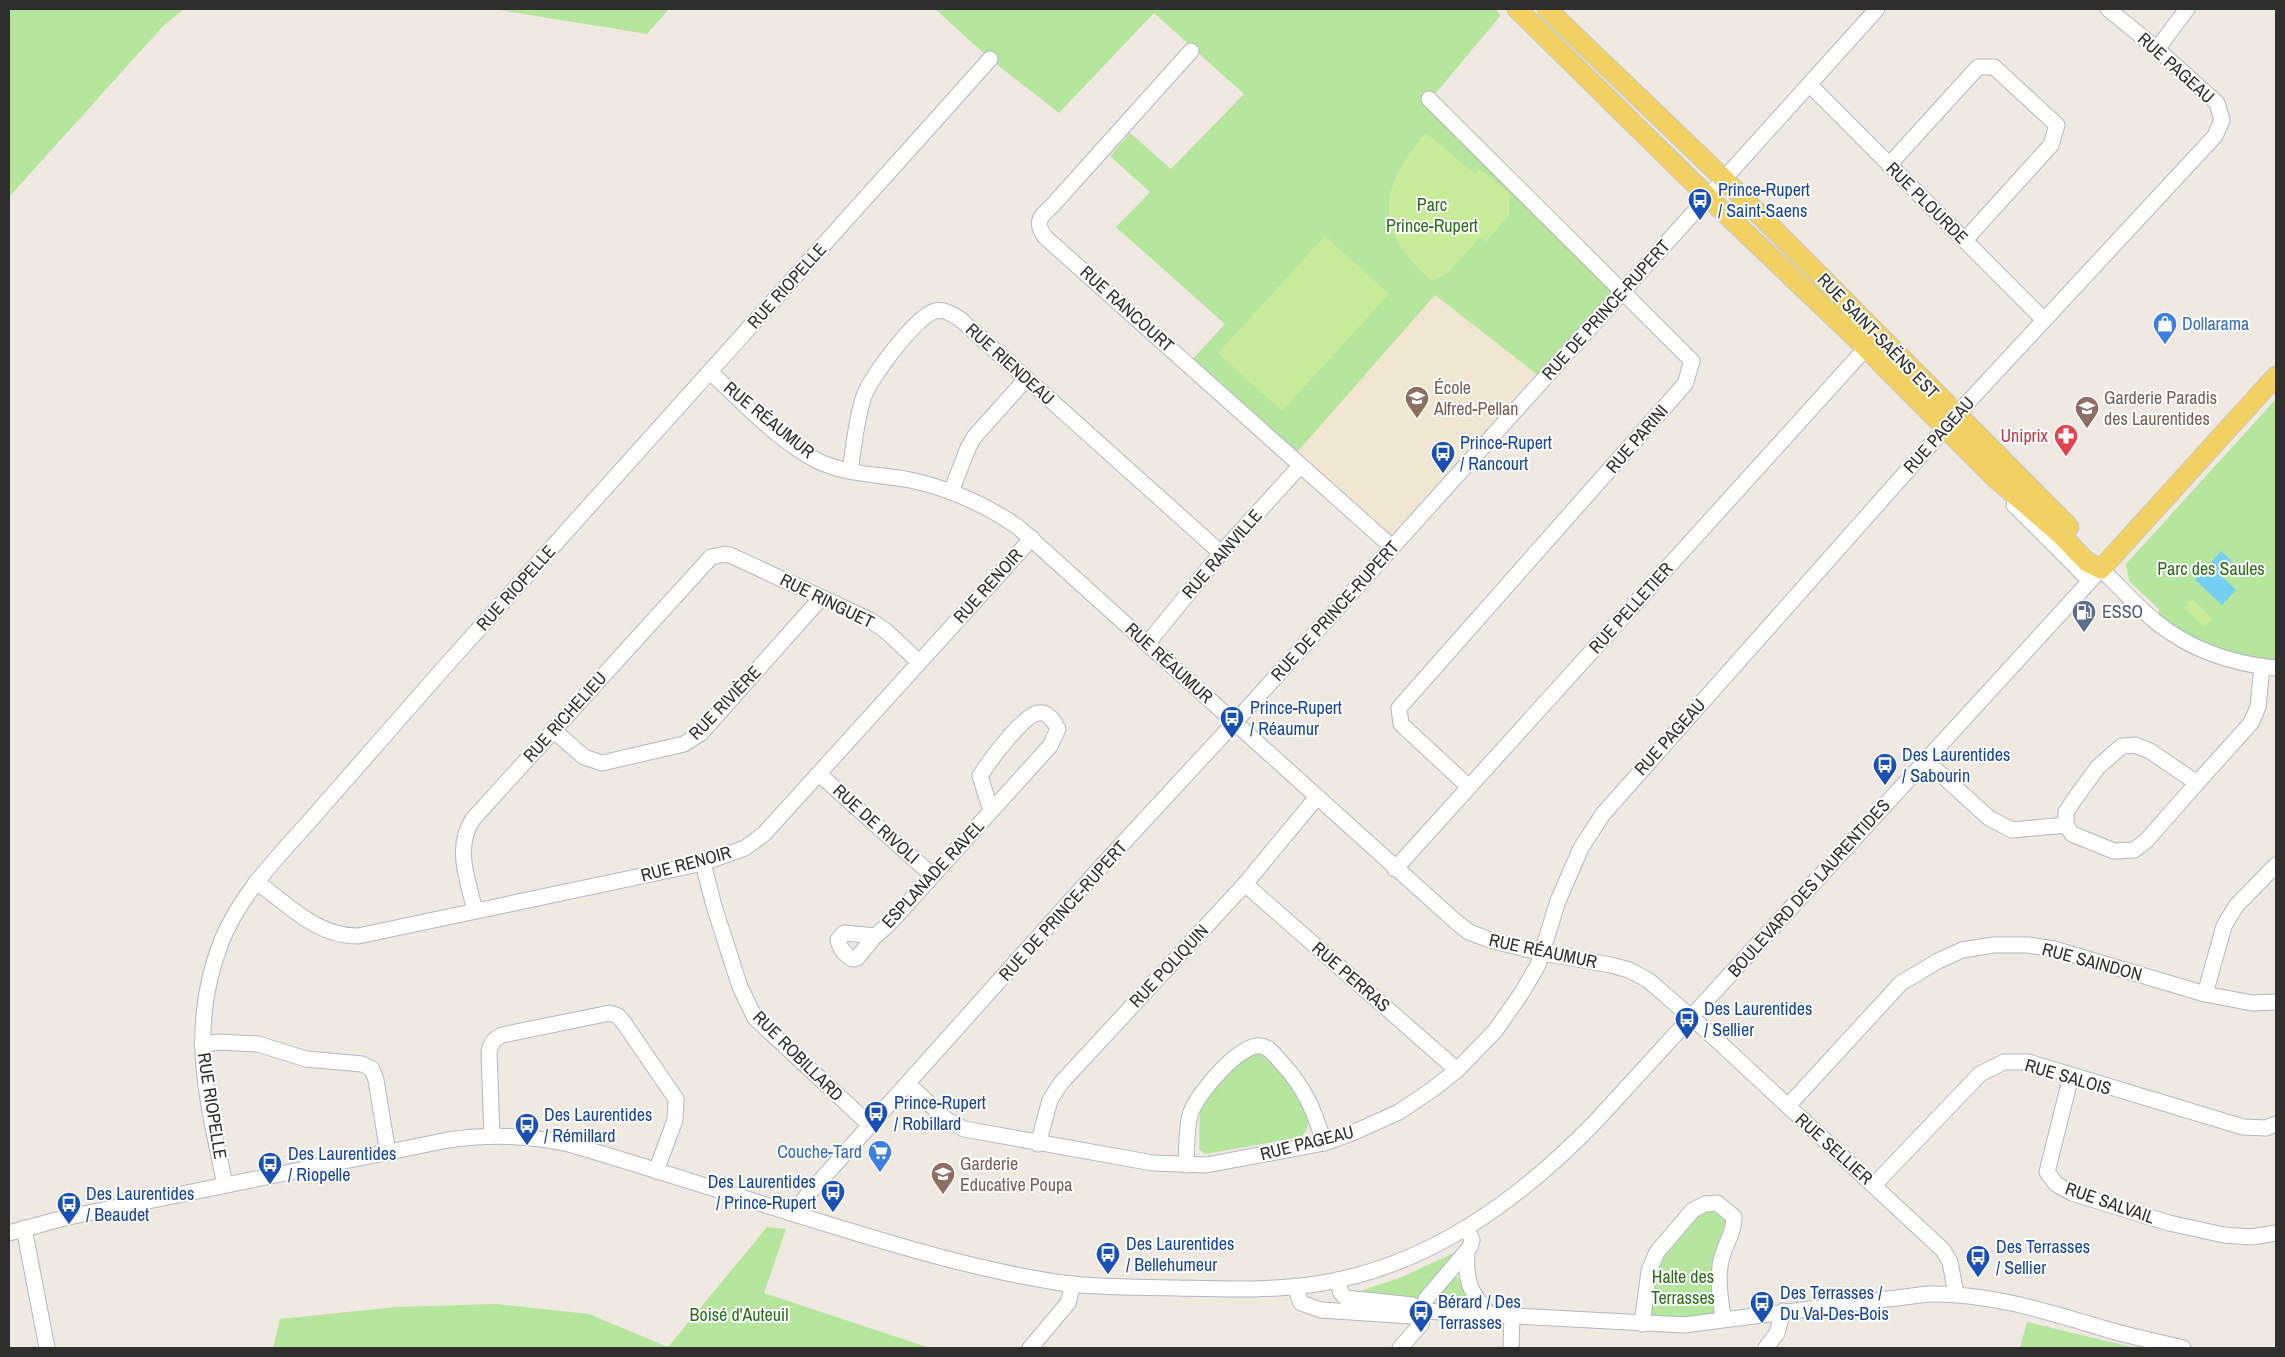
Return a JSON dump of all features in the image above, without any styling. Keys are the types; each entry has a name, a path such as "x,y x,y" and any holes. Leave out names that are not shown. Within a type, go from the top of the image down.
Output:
{"main road":[{"name":"RUE SAINT-SAËNS EST","path":"1517,9 1708,197 1866,348 2095,552 2095,575"},
{"name":"RUE SAINT-SAËNS EST","path":"1548,9 1724,179 1950,422 1994,477 2060,534 2087,562 2095,575"},
{"name":"BOULEVARD DES LAURENTIDES","path":"2095,575 2276,376"}],"street":[{"name":"RUE DE PRINCE-RUPERT","path":"798,1215 804,1199 1100,868 1235,722 1877,9"},
{"name":"RUE PAGEAU","path":"908,1084 947,1120 964,1128 1038,1144 1153,1163 1206,1165 1324,1143 1350,1134 1399,1112 1457,1070 1495,1031 1521,994 1538,965 1558,901 1581,848 1603,814 1950,422 2215,136 2222,120 2217,103 2157,49 2108,9"},
{"path":"2157,49 2187,9"},
{"name":"RUE RANCOURT","path":"1191,51 1052,206 1042,214 1038,220 1039,229 1045,237 1392,547"},
{"name":"RUE RIOPELLE","path":"225,1186 204,1075 202,1044 203,1008 210,974 222,939 232,919 256,882 990,59"},
{"path":"1889,165 1978,67 1994,67 2057,125 2051,145 1965,240"},
{"name":"RUE PLOURDE","path":"1810,85 2044,320"},
{"name":"RUE PARINI","path":"1429,99 1692,361 1685,384 1399,708 1401,724 1469,787"},
{"name":"RUE RIENDEAU","path":"850,471 860,409 868,385 882,364 924,318 935,311 948,312 960,319 1221,553"},
{"name":"RUE PELLETIER","path":"1395,869 1866,348"},
{"name":"RUE RÉAUMUR","path":"710,372 797,448 817,460 850,471 911,480 951,492 1006,519 1032,538 1395,869 1469,932 1490,940 1542,953 1629,970 1654,985 1691,1017"},
{"path":"951,492 968,448 975,436 1026,379"},
{"name":"RUE RAINVILLE","path":"1147,644 1221,553 1300,466"},
{"name":"RUE RENOIR","path":"256,882 322,929 344,936 358,936 704,863 730,854 754,842 820,774 1032,538"},
{"name":"RUE RINGUET","path":"726,554 878,625 919,662"},
{"name":"RUE RICHELIEU","path":"475,911 463,851 466,830 473,819 704,562 711,557 726,554"},
{"path":"2095,575 2156,622 2190,644 2218,656 2269,667 2258,707 2251,723 2197,784 2146,841 2134,850 2114,851 2072,834 2066,825 2066,812 2076,797 2098,767 2122,746 2134,745 2150,751 2197,784"},
{"name":"BOULEVARD DES LAURENTIDES","path":"9,1233 70,1216 388,1152 457,1139 492,1136 524,1137 558,1142 944,1259 1008,1274 1073,1284 1200,1288 1295,1286 1362,1274 1416,1254 1467,1229 1512,1199 1558,1159 1691,1017 2095,575"},
{"name":"RUE RIVIÈRE","path":"553,730 584,757 602,763 684,744 700,733 821,598"},
{"name":"ESPLANADE RAVEL","path":"876,936 1050,746 1057,736 1058,729 1052,719 1045,714 1037,713 1029,718 992,757 980,776 990,811"},
{"path":"1926,760 1988,818 2012,830 2066,825"},
{"name":"RUE DE RIVOLI","path":"820,774 932,875"},
{"name":"RUE POLIQUIN","path":"1038,1144 1050,1100 1061,1083 1245,884 1317,797"},
{"name":"RUE ROBILLARD","path":"704,863 714,906 740,987 755,1018 871,1126"},
{"path":"2205,994 2224,926 2236,906 2276,865"},
{"name":"RUE PERRAS","path":"1245,884 1457,1070"},
{"name":"RUE SAINDON","path":"1788,1106 1901,982 1962,950 1993,945 2028,945 2054,949 2205,994 2252,1003 2276,1002"},
{"path":"492,1136 489,1052 490,1045 495,1039 502,1035 610,1013 618,1016 624,1023 676,1099 675,1120 656,1171"},
{"name":"RUE SELLIER","path":"1691,1017 1943,1250 1950,1262 1956,1294"},
{"path":"202,1044 220,1042 258,1044 306,1059 362,1064 372,1069 376,1080 388,1152"},
{"path":"1186,1165 1190,1112 1204,1089 1239,1053 1251,1046 1260,1045 1269,1049 1291,1073 1313,1108 1324,1143"},
{"name":"RUE SALOIS","path":"1874,1185 1980,1074 2004,1062 2028,1062 2243,1127 2266,1128 2276,1124"},
{"name":"RUE SALVAIL","path":"2071,1076 2047,1172 2056,1184 2072,1193 2169,1224 2224,1235 2251,1237 2276,1233"},
{"path":"1642,1324 1649,1271 1657,1252 1693,1210 1705,1204 1717,1203 1734,1216 1734,1230 1722,1257 1719,1274 1723,1319"},
{"path":"24,1228 46,1348"},
{"path":"1400,1348 1418,1327 1426,1299 1467,1251 1472,1240 1467,1229"},
{"path":"1467,1251 1466,1274 1469,1287 1490,1316"},
{"path":"1337,1280 1341,1293 1346,1298 1412,1305 1424,1311 1684,1325 1928,1294 1956,1294 2031,1306 2111,1330 2183,1348"},
{"path":"1030,1348 1068,1302 1073,1284"},
{"path":"1295,1286 1301,1302 1315,1309 1411,1316 1424,1311"},
{"path":"1766,1348 1777,1333 1783,1311"},
{"path":"1511,1348 1512,1316"}],"shaded area":[{"name":"École Alfred-Pellan","path":"1435,295 1543,379 1392,546 1292,458"}],"green space":[{"path":"9,9 184,9 164,25 9,197"},
{"path":"493,9 669,9 647,34"},
{"name":"Parc Prince-Rupert","path":"935,9 1495,9 1501,15 1430,100 1623,292 1543,379 1435,295 1292,458 1189,363 1225,324 1116,227 1150,192 1110,156 1130,133 1171,169 1244,94 1154,13 1059,113 990,59"},
{"name":"Parc Prince-Rupert","path":"1426,133 1475,174 1480,169 1509,193 1509,215 1486,242 1480,237 1449,272 1432,281 1413,263 1400,245 1392,227 1389,209 1391,191 1398,172"},
{"path":"1325,236 1389,294 1282,411 1218,353"},
{"name":"Parc des Saules","path":"2276,399 2276,668 2231,660 2156,622 2159,609 2129,581 2126,564"},
{"path":"2192,599 2213,619 2204,627 2184,608"},
{"path":"1257,1052 1275,1065 1288,1082 1309,1121 1306,1131 1301,1137 1205,1154 1199,1149 1200,1104 1245,1054"},
{"name":"Halte des Terrasses","path":"1705,1204 1734,1217 1722,1257 1723,1319 1642,1324 1649,1271"},
{"name":"Boisé d'Auteuil","path":"767,1227 786,1229 764,1293 930,1348 273,1348 280,1319 396,1307 496,1304 589,1314 668,1347"},
{"path":"1458,1251 1421,1297 1408,1299 1351,1294 1402,1277"},
{"path":"1455,1276 1459,1278 1467,1299 1465,1304 1446,1303 1439,1297"},
{"path":"2027,1322 2136,1348 2020,1348"}],"water":[{"path":"2221,551 2232,561 2220,575 2236,590 2222,605 2195,580"}],"place":[{"name":"Prince-Rupert / Saint-Saens","path":"1700,221"},
{"name":"Dollarama","path":"2165,345"},
{"name":"École Alfred-Pellan","path":"1417,419"},
{"name":"Garderie Paradis des Laurentides","path":"2087,429"},
{"name":"Uniprix","path":"2066,457"},
{"name":"Prince-Rupert / Rancourt","path":"1443,474"},
{"name":"ESSO","path":"2084,633"},
{"name":"Prince-Rupert / Réaumur","path":"1232,739"},
{"name":"Des Laurentides / Sabourin","path":"1885,786"},
{"name":"Des Laurentides / Sellier","path":"1687,1040"},
{"name":"Prince-Rupert / Robillard","path":"876,1134"},
{"name":"Des Laurentides / Rémillard","path":"527,1146"},
{"name":"Couche-Tard","path":"880,1173"},
{"name":"Des Laurentides / Riopelle","path":"270,1185"},
{"name":"Garderie Educative Poupa","path":"943,1195"},
{"name":"Des Laurentides / Prince-Rupert","path":"833,1213"},
{"name":"Des Laurentides / Beaudet","path":"69,1225"},
{"name":"Des Laurentides / Bellehumeur","path":"1108,1275"},
{"name":"Des Terrasses / Sellier","path":"1978,1278"},
{"name":"Des Terrasses / Du Val-Des-Bois","path":"1762,1324"},
{"name":"Bérard / Des Terrasses","path":"1421,1333"}]}
